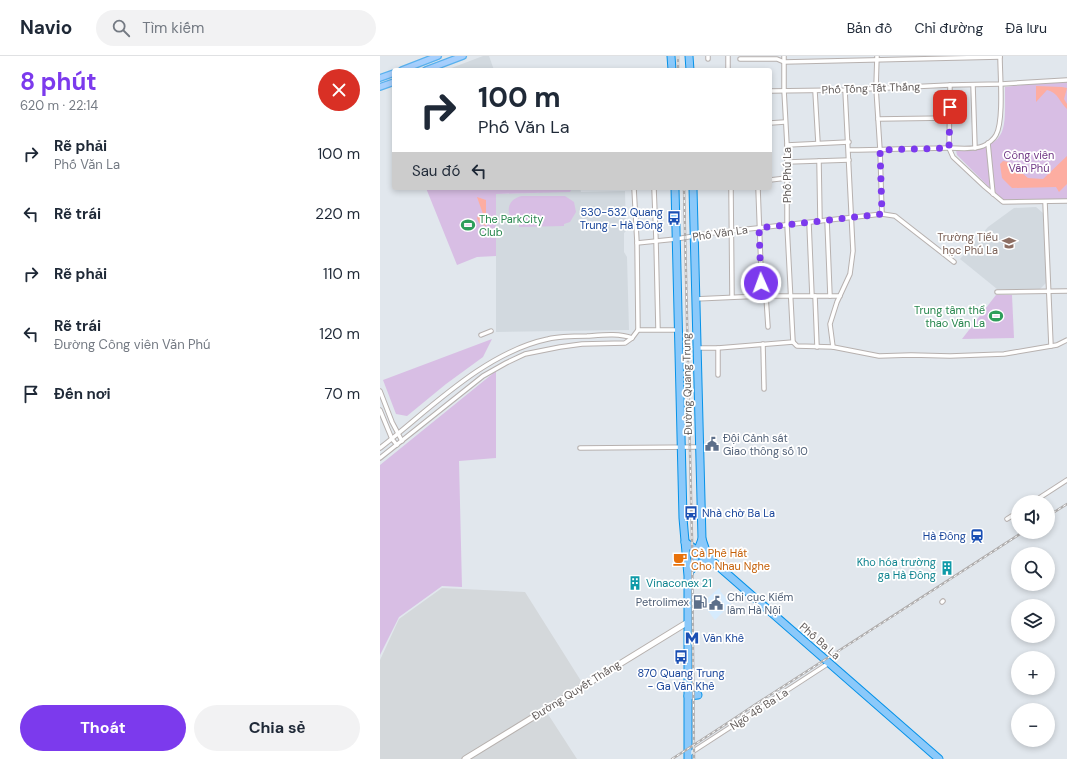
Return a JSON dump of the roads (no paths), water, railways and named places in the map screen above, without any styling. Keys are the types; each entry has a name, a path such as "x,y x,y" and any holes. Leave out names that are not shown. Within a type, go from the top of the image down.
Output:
{"highway":[{"path":"671,56 672,68"},
{"path":"689,56 690,68"},
{"name":"Đường Quang Trung","path":"675,190 685,542 691,606 688,622 688,756"},
{"name":"Đường Quang Trung","path":"688,576 702,539 692,190"},
{"path":"702,539 707,554 717,565"},
{"name":"Phố Ba La","path":"685,542 717,565 939,759"},
{"path":"688,576 694,565 697,563 706,562 717,565"},
{"path":"688,696 698,696"}],"main road":[{"path":"407,68 438,56"},
{"path":"431,68 463,56"},
{"path":"380,78 392,74"},
{"path":"380,88 392,83"}],"street":[{"path":"728,56 728,68"},
{"name":"Phố Phú La","path":"784,56 785,122 787,145 787,225 793,342"},
{"path":"740,59 777,59 784,62 877,58 1000,56 1001,84 999,128 996,136 988,143 975,148 849,150"},
{"path":"877,58 876,88 882,214"},
{"name":"Phố Tống Tất Thắng","path":"772,91 845,90 1067,80"},
{"path":"974,84 975,148"},
{"path":"950,85 949,148 953,157 1003,202 1067,202"},
{"path":"833,346 830,324 850,274 853,251 849,142 845,90"},
{"path":"815,91 818,143"},
{"path":"878,119 950,118"},
{"path":"772,123 785,122"},
{"path":"787,145 849,142"},
{"path":"988,143 993,194"},
{"path":"787,162 849,160"},
{"path":"819,161 820,221"},
{"path":"772,180 787,178"},
{"path":"380,458 484,376 506,363 525,354 560,347 582,344 625,343 632,338 638,330 637,243 634,190"},
{"path":"654,190 658,329"},
{"path":"731,190 732,297"},
{"path":"758,190 759,228 768,327"},
{"path":"1046,202 1051,346"},
{"name":"Phố Văn La","path":"637,243 882,214 895,216 954,262"},
{"path":"828,220 830,296"},
{"path":"809,223 817,347"},
{"path":"997,292 1067,291"},
{"path":"695,299 764,296 840,296"},
{"path":"638,330 678,330"},
{"path":"482,335 491,331"},
{"path":"380,448 479,369 522,347 548,339 612,335 625,335 632,338"},
{"path":"697,348 718,348 793,342 797,346 833,346 879,356 950,356 1004,354 1051,346 1065,341 1067,346"},
{"path":"763,344 764,389"},
{"path":"718,348 718,375"},
{"path":"380,391 402,441"},
{"path":"380,410 392,438 397,445"},
{"path":"580,448 699,447"},
{"path":"1044,495 1067,480"},
{"path":"1007,520 1011,517"},
{"name":"Đường Quyết Thắng","path":"465,759 688,622"},
{"name":"Ngõ 48 Ba La","path":"688,756 829,663"}],"railway":[{"path":"678,56 678,68"},
{"path":"684,190 692,539 694,759"},
{"path":"1055,512 1067,504"},
{"path":"672,759 1012,539"}],"place":[{"name":"530-532 Quang Trung - Hà Đông","path":"674,218"},
{"name":"The ParkCity Club","path":"468,225"},
{"name":"Trường Tiểu học Phú La","path":"1009,243"},
{"name":"Trung tâm thể thao Văn La","path":"996,316"},
{"name":"Đội Cảnh sát Giao thông số 10","path":"712,444"},
{"name":"Nhà chờ Ba La","path":"691,513"},
{"name":"Hà Đông","path":"977,536"},
{"name":"Cà Phê Hát Cho Nhau Nghe","path":"680,559"},
{"name":"Kho hóa trường ga Hà Đông","path":"947,568"},
{"name":"Vinaconex 21","path":"635,583"},
{"name":"Petrolimex","path":"700,602"},
{"name":"Chi cục Kiểm lâm Hà Nội","path":"716,603"},
{"name":"Văn Khê","path":"692,638"},
{"name":"870 Quang Trung - Ga Văn Khê","path":"681,657"}],"park label":[{"name":"Công viên Văn Phú","path":"1029,161"}]}
